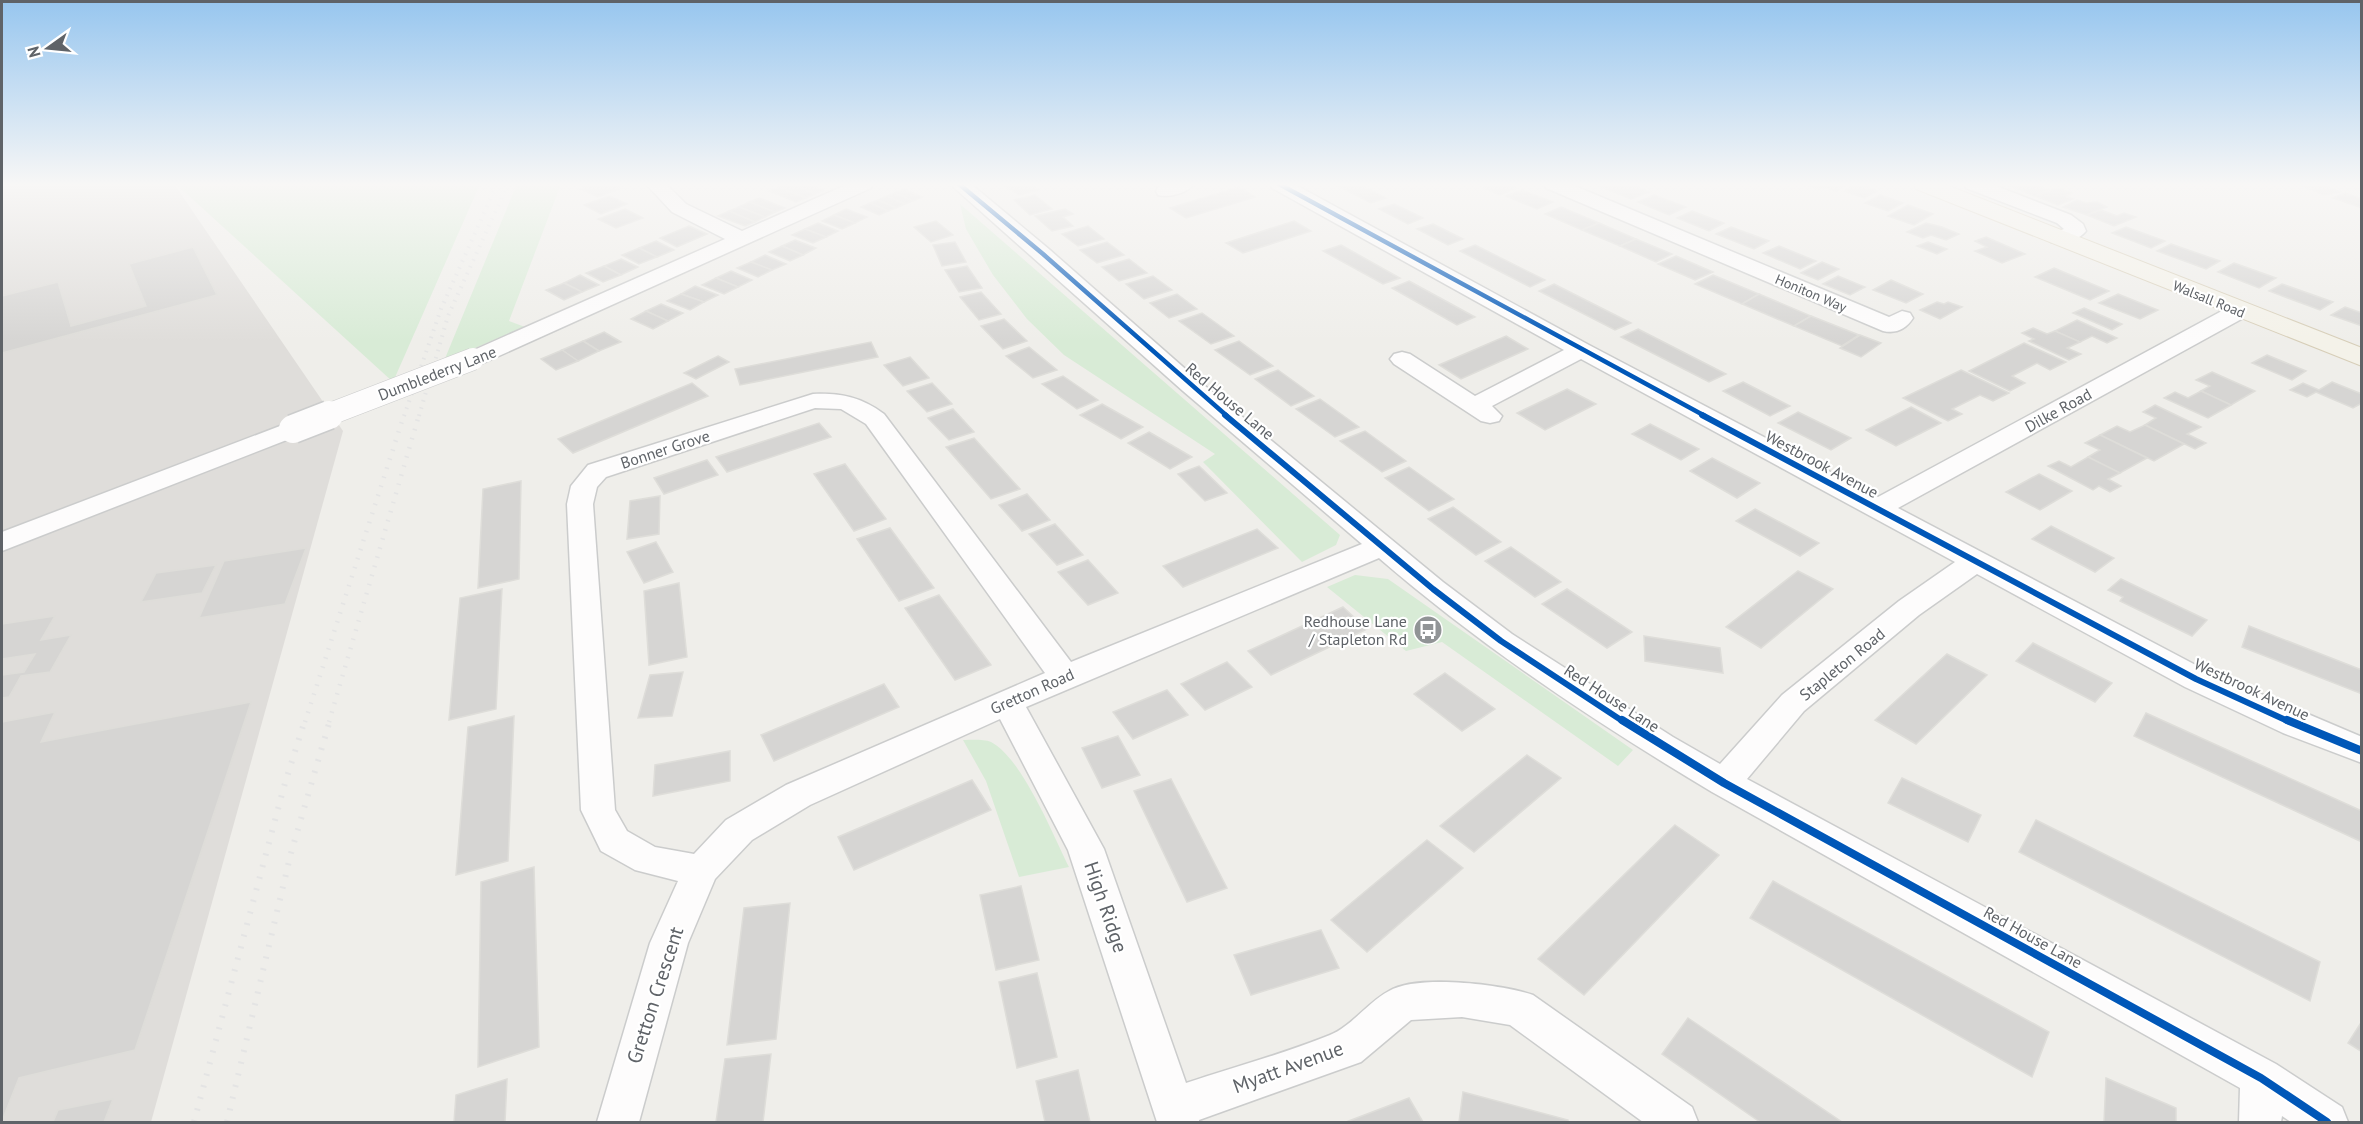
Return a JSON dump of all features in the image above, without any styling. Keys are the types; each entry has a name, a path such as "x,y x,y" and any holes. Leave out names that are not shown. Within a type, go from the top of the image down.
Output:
{"main road":[{"name":"Walsall Road","path":"2054,236 2361,358"}],"street":[{"path":"737,236 742,239"},
{"name":"Dumblederry Lane","path":"2,542 473,359 748,236"},
{"name":"Red House Lane","path":"1022,236 1191,387 1432,589 1501,641 1660,746 2261,1078 2327,1122"},
{"name":"Westbrook Avenue","path":"1374,236 1876,509 2196,679 2361,751"},
{"name":"Honiton Way","path":"1678,236 1891,326 1902,318"},
{"path":"2058,238 2062,236"},
{"name":"Dilke Road","path":"1876,509 2239,311"},
{"path":"1402,359 1483,411 1581,350"},
{"name":"Bonner Grove","path":"701,870 648,860 614,841 598,810 580,504 584,486 597,471 813,401 841,400 857,404 875,419 1065,677"},
{"name":"Gretton Road","path":"701,870 739,830 798,795 1065,677 1383,546"},
{"name":"Stapleton Road","path":"1724,783 1793,704 1909,608 1976,562"},
{"name":"High Ridge","path":"1007,702 1086,849 1176,1115"},
{"name":"Gretton Crescent","path":"618,1122 669,943 701,870"},
{"name":"Myatt Avenue","path":"1176,1115 1346,1049 1403,1003 1462,999 1519,1008 1677,1122"},
{"path":"2260,1122 2261,1078"}],"shaded area":[{"path":"2,236 210,236 343,431 151,1122 2,1122"}],"green space":[{"path":"233,236 457,236 393,382"},
{"path":"495,236 541,236 509,321 525,327 444,361"},
{"path":"970,236 997,236 1340,535 1336,545 1302,562 1203,462 1215,454 1064,355 1027,319 993,275"},
{"path":"1355,575 1388,579 1633,750 1618,766 1442,642 1406,651 1327,587"},
{"path":"963,740 991,742 1014,764 1036,798 1069,867 1019,877 986,781"}],"building":[{"path":"664,236 701,236 677,247 660,238"},
{"path":"796,236 826,237 813,243"},
{"path":"925,236 948,236 931,242"},
{"path":"1065,236 1101,236 1104,239 1078,246"},
{"path":"1246,236 1294,236 1243,253 1226,243"},
{"path":"1431,236 1458,236 1463,239 1448,245"},
{"path":"1597,236 1630,236 1636,239 1620,246"},
{"path":"1722,236 1757,236 1769,241 1754,249"},
{"path":"1935,236 1954,236 1946,240"},
{"path":"2121,236 2152,236 2165,241 2151,248"},
{"path":"1986,237 2025,254 2002,263 1975,251 1987,247 1975,241"},
{"path":"1636,239 1672,254 1656,262 1620,246"},
{"path":"795,240 816,248 803,255 782,246"},
{"path":"656,241 674,250 657,257 639,248"},
{"path":"955,242 966,262 942,266 933,245"},
{"path":"1107,242 1124,255 1097,263 1080,250"},
{"path":"1928,242 1947,249 1937,254 1917,246"},
{"path":"2171,244 2220,261 2206,269 2157,251"},
{"path":"1341,245 1400,278 1383,284 1323,251"},
{"path":"1475,245 1545,280 1530,287 1460,251"},
{"path":"782,246 803,255 790,261 769,252"},
{"path":"1779,246 1816,261 1800,269 1763,253"},
{"path":"193,247 217,295 2,353 2,296 58,282 71,326 146,306 129,264"},
{"path":"639,248 657,257 639,264 622,255"},
{"path":"765,255 786,264 772,270 751,262"},
{"path":"1676,256 1713,272 1695,280 1658,264"},
{"path":"621,259 638,267 621,275 604,266"},
{"path":"1129,259 1147,273 1119,281 1102,267"},
{"path":"751,262 772,270 758,277 737,268"},
{"path":"1822,262 1839,269 1818,280 1801,273"},
{"path":"2234,263 2276,278 2259,288 2218,272"},
{"path":"604,266 621,275 603,282 586,273"},
{"path":"967,266 982,288 959,292 945,270"},
{"path":"2054,268 2109,291 2090,300 2035,277"},
{"path":"731,271 752,280 738,287 716,278"},
{"path":"580,275 599,285 582,292 564,283"},
{"path":"1713,275 1759,294 1742,304 1695,284"},
{"path":"1153,276 1172,290 1144,299 1126,284"},
{"path":"1838,276 1865,287 1850,295 1823,284"},
{"path":"716,278 738,287 724,294 702,285"},
{"path":"1891,280 1923,294 1906,303 1873,290"},
{"path":"1409,281 1475,317 1457,325 1392,288"},
{"path":"564,283 582,292 564,300 546,290"},
{"path":"1554,284 1631,323 1615,330 1539,291"},
{"path":"2282,284 2333,302 2320,310 2269,291"},
{"path":"695,286 718,295 704,302 681,294"},
{"path":"981,292 1001,314 979,320 960,297"},
{"path":"681,294 704,302 690,310 667,301"},
{"path":"1177,294 1197,309 1169,318 1150,303"},
{"path":"1759,294 1811,316 1794,326 1742,304"},
{"path":"2118,294 2158,310 2140,319 2099,303"},
{"path":"1937,302 1944,304 1948,302 1962,307 1940,319 1920,310"},
{"path":"661,304 683,313 668,321 646,311"},
{"path":"2345,307 2362,313 2362,326 2331,315"},
{"path":"2084,308 2122,324 2112,330 2073,313"},
{"path":"646,311 668,321 653,329 631,319"},
{"path":"1202,313 1234,336 1211,344 1179,321"},
{"path":"1811,316 1859,335 1842,346 1794,326"},
{"path":"1004,319 1027,341 1003,349 981,326"},
{"path":"2077,320 2117,338 2107,343 2092,336 2080,342 2055,331"},
{"path":"2033,328 2047,334 2055,331 2080,342 2067,348 2081,354 2069,360 2029,341 2034,339 2022,333"},
{"path":"1638,329 1726,374 1709,382 1621,337"},
{"path":"604,332 621,342 599,351 583,341"},
{"path":"1860,335 1881,343 1861,357 1840,348"},
{"path":"1506,336 1528,349 1461,379 1439,365"},
{"path":"583,341 599,351 578,361 562,350"},
{"path":"1239,341 1273,366 1250,375 1215,350"},
{"path":"871,342 878,357 740,385 735,369"},
{"path":"2024,343 2066,362 2050,370 2037,363 2012,376 2025,383 2010,391 1969,371"},
{"path":"1029,347 1057,370 1033,378 1006,356"},
{"path":"562,350 578,361 556,370 541,359"},
{"path":"2267,355 2306,371 2292,380 2252,363"},
{"path":"718,356 729,362 696,379 684,373"},
{"path":"910,357 929,378 903,386 884,365"},
{"path":"1278,370 1314,396 1291,406 1255,379"},
{"path":"1961,370 2009,393 1993,401 1980,395 1952,409 1962,414 1948,421 1903,398"},
{"path":"2212,372 2255,391 2231,405 2201,391 2210,386 2196,380"},
{"path":"1063,376 1098,400 1077,409 1042,384"},
{"path":"1743,382 1790,406 1770,416 1723,391"},
{"path":"2332,382 2362,394 2362,403 2353,408 2316,392 2307,397 2290,390 2303,383 2319,390"},
{"path":"692,383 708,396 573,453 558,439"},
{"path":"932,383 952,404 927,412 907,391"},
{"path":"1567,389 1596,404 1545,430 1517,413"},
{"path":"2201,391 2231,405 2208,418 2164,398 2175,392 2188,398"},
{"path":"1320,399 1359,427 1335,437 1296,409"},
{"path":"1102,404 1143,427 1121,439 1080,415"},
{"path":"2155,405 2201,427 2187,434 2206,443 2195,449 2145,425 2156,418 2143,412"},
{"path":"1911,407 1941,423 1896,446 1866,430"},
{"path":"953,409 974,432 949,440 928,418"},
{"path":"1798,412 1851,438 1831,450 1778,423"},
{"path":"819,423 831,437 727,472 716,457"},
{"path":"1650,424 1699,449 1681,460 1632,434"},
{"path":"2145,425 2184,444 2154,461 2100,435 2117,426 2130,432"},
{"path":"1365,431 1406,461 1382,472 1340,441"},
{"path":"1149,432 1192,457 1170,469 1128,443"},
{"path":"2100,435 2147,458 2120,473 2088,457 2100,450 2085,443"},
{"path":"974,438 1020,489 991,499 946,447"},
{"path":"2088,457 2120,473 2108,479 2121,486 2110,492 2099,486 2093,490 2048,466 2059,461 2071,467"},
{"path":"1712,458 1760,483 1737,498 1690,471"},
{"path":"707,460 718,475 664,494 654,478"},
{"path":"845,464 886,519 854,531 814,474"},
{"path":"1199,466 1227,493 1205,501 1178,474"},
{"path":"1409,467 1454,499 1429,511 1385,478"},
{"path":"2039,474 2072,491 2040,510 2006,492"},
{"path":"521,481 519,579 478,588 483,489"},
{"path":"1027,494 1050,520 1022,531 999,505"},
{"path":"660,496 659,534 627,539 630,501"},
{"path":"1453,507 1501,542 1476,555 1428,519"},
{"path":"1755,509 1819,543 1800,556 1736,521"},
{"path":"1055,524 1083,555 1057,565 1029,534"},
{"path":"2051,526 2114,558 2095,572 2032,539"},
{"path":"890,528 934,588 899,601 857,539"},
{"path":"1257,529 1278,548 1183,587 1163,566"},
{"path":"656,542 673,572 644,583 627,552"},
{"path":"1511,547 1561,582 1535,597 1485,561"},
{"path":"306,548 285,604 199,618 224,561"},
{"path":"1088,560 1118,593 1088,605 1058,572"},
{"path":"216,565 202,593 141,602 156,573"},
{"path":"1798,571 1833,589 1761,648 1726,627"},
{"path":"2121,579 2207,620 2192,636 2120,601 2123,597 2108,590"},
{"path":"679,583 687,657 649,665 644,591"},
{"path":"502,589 496,709 449,720 460,598"},
{"path":"1567,589 1632,632 1607,648 1542,604"},
{"path":"939,595 991,665 955,680 905,608"},
{"path":"1343,607 1367,629 1271,675 1248,651"},
{"path":"55,616 41,640 71,635 50,672 21,676 9,697 2,698 2,675 24,672 35,654 2,659 2,624"},
{"path":"2249,626 2362,670 2362,694 2242,647"},
{"path":"1644,636 1720,648 1723,673 1645,661"},
{"path":"2033,643 2112,683 2095,702 2016,661"},
{"path":"1947,654 1987,675 1916,744 1875,720"},
{"path":"1227,662 1252,687 1205,710 1181,684"},
{"path":"683,672 672,716 638,718 650,675"},
{"path":"1445,673 1495,709 1462,731 1414,694"},
{"path":"884,684 899,707 774,761 761,735"},
{"path":"1167,690 1188,715 1133,739 1113,712"},
{"path":"251,702 135,1050 19,1078 2,1121 2,722 55,712 41,742"},
{"path":"2146,713 2362,811 2362,842 2134,736"},
{"path":"514,716 508,861 456,875 468,727"},
{"path":"1118,736 1140,775 1102,788 1082,748"},
{"path":"730,751 730,781 653,796 655,765"},
{"path":"1527,755 1561,778 1474,852 1440,826"},
{"path":"1902,778 1981,815 1968,842 1888,803"},
{"path":"1171,779 1227,888 1187,902 1134,791"},
{"path":"972,780 991,810 854,870 838,837"},
{"path":"2036,820 2320,962 2310,1001 2019,852"},
{"path":"1675,825 1719,855 1584,995 1538,959"},
{"path":"1427,840 1463,868 1367,952 1331,920"},
{"path":"534,867 539,1047 478,1067 481,882"},
{"path":"1773,881 2049,1032 2032,1077 1750,918"},
{"path":"1021,886 1039,960 996,970 980,895"},
{"path":"790,903 776,1039 727,1045 744,908"},
{"path":"1321,930 1339,968 1251,995 1234,955"},
{"path":"1037,973 1057,1057 1017,1068 999,982"},
{"path":"1688,1018 1842,1122 1760,1122 1662,1054"},
{"path":"2362,1021 2362,1052 2348,1043"},
{"path":"771,1054 763,1122 716,1122 725,1059"},
{"path":"1078,1070 1090,1122 1045,1122 1036,1081"},
{"path":"2106,1078 2176,1108 2176,1122 2104,1122"},
{"path":"507,1079 505,1122 454,1122 456,1095"},
{"path":"1463,1092 1568,1120 1568,1122 1459,1122"},
{"path":"1409,1098 1423,1122 1346,1122"},
{"path":"113,1099 104,1122 53,1122 58,1110"}],"railway":[{"path":"404,416 441,309 474,236"},
{"path":"419,416 448,316 484,236"},
{"path":"305,722 404,415"},
{"path":"329,722 419,415"},
{"path":"194,1122 285,783 305,720"},
{"path":"227,1122 291,853 330,720"}],"cycle path":[{"path":"1022,236 1191,386 1433,589 1501,641 1661,746 1724,783 2261,1078 2327,1122"},
{"path":"1374,236 1581,350 2196,679 2295,724 2362,751"}],"place":[{"name":"Redhouse Lane / Stapleton Rd","path":"1428,630"}]}
